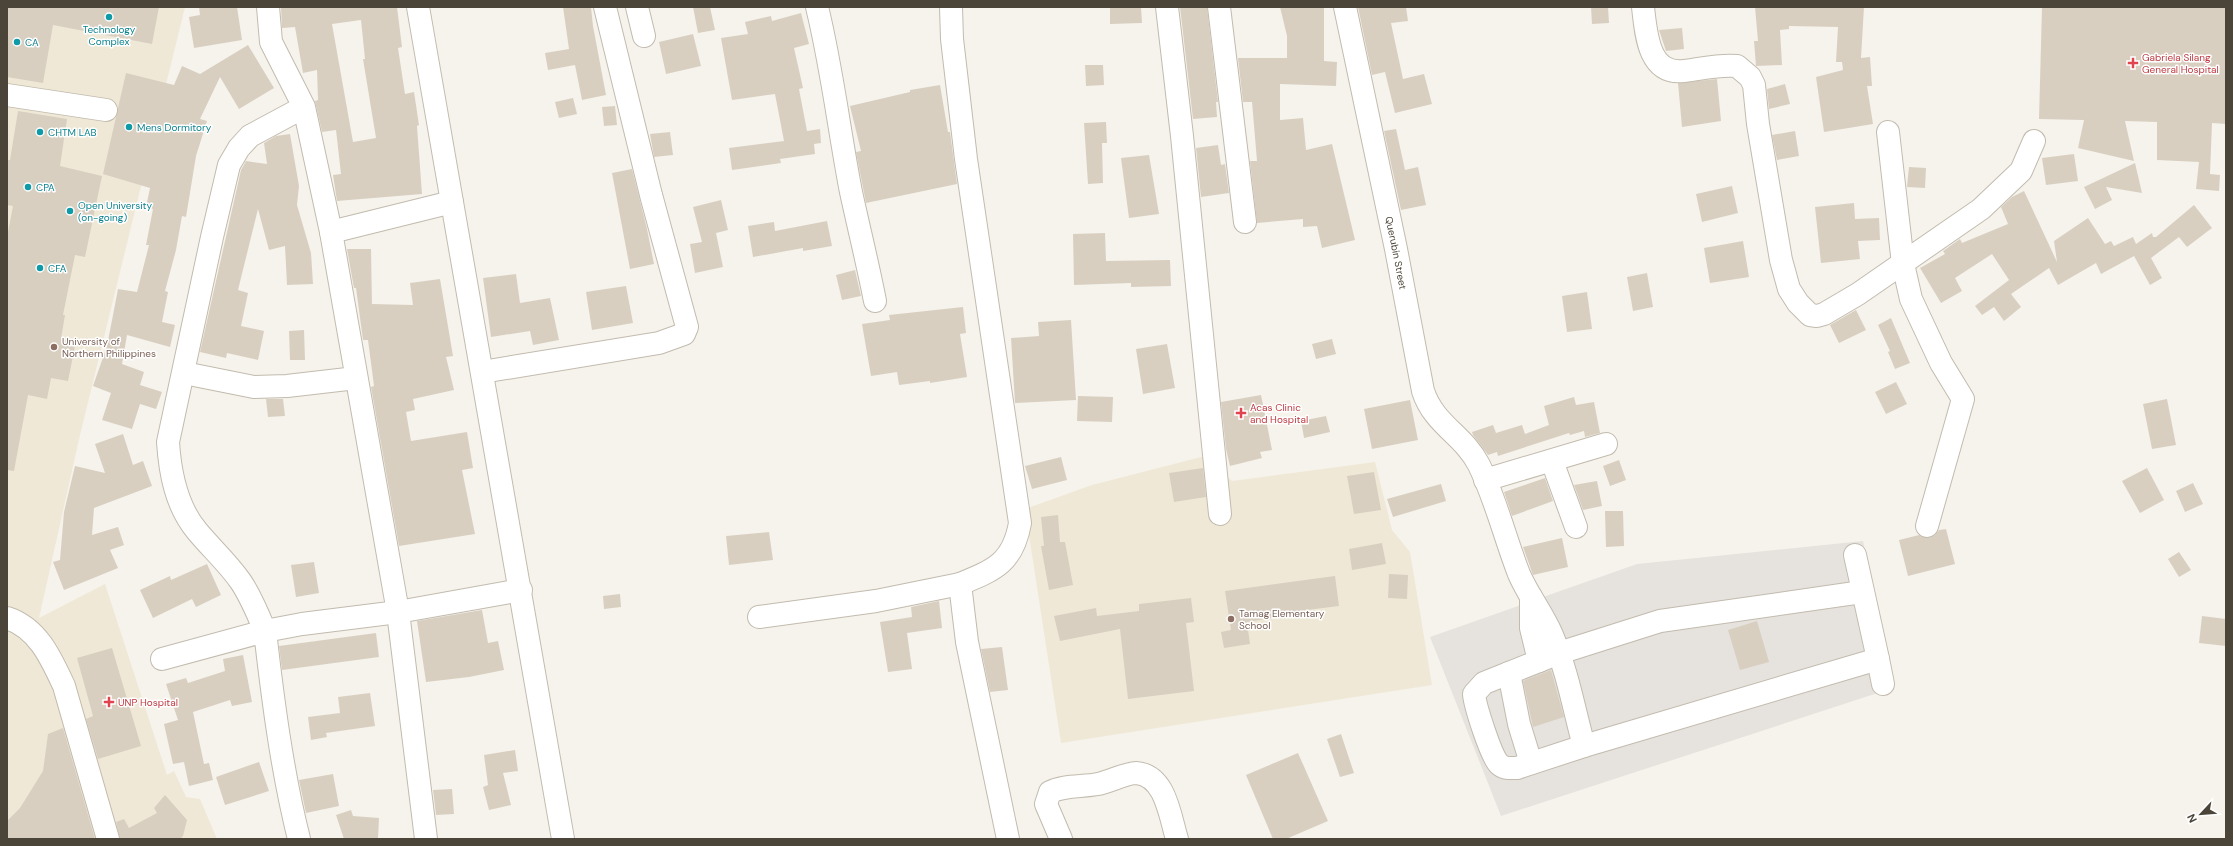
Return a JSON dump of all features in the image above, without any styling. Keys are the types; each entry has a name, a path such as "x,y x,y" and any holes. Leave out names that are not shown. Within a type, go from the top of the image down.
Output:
{"street":[{"path":"268,7 271,42 304,108 331,232 398,612 426,839"},
{"path":"418,7 564,839"},
{"path":"482,372 659,343 684,334 687,327 651,195 606,7"},
{"path":"637,7 644,36"},
{"path":"818,7 828,52 851,192 865,246 876,301"},
{"path":"759,617 876,601 960,584 993,570 1007,556 1016,541 1020,523 966,159 952,39 951,7"},
{"path":"1167,7 1182,136 1220,514"},
{"path":"1219,7 1245,222"},
{"name":"Querubin Street","path":"1345,7 1396,249 1423,391 1428,406 1435,416 1472,453 1485,480 1520,575 1531,597 1544,617 1560,653 1584,746"},
{"path":"1643,7 1647,43 1656,62 1668,69 1682,71 1714,66 1737,66 1750,77 1754,85 1758,124 1781,260 1789,289 1804,311 1817,316 1824,314 1858,294 1980,209 2008,185 2021,171 2034,141"},
{"path":"7,95 106,110"},
{"path":"299,839 287,790 274,706 265,631 241,582 196,530 177,494 170,465 168,442 229,165 239,148 250,136 304,108"},
{"path":"1888,132 1903,264 1911,298 1941,363 1963,399 1927,526"},
{"path":"331,232 452,202"},
{"path":"184,373 254,386 287,386 356,378"},
{"path":"1485,480 1606,444"},
{"path":"1552,461 1576,528"},
{"path":"1855,555 1883,684"},
{"path":"960,584 967,642 1008,839"},
{"path":"162,659 265,631 302,624 398,612 521,590"},
{"path":"1862,592 1660,621 1560,653 1484,683 1477,688 1474,694 1475,704 1499,764 1506,768 1531,763 1878,659"},
{"path":"1531,597 1531,628 1540,661"},
{"path":"7,618 27,627 41,642 64,686 108,839"},
{"path":"1508,673 1519,724 1531,763"},
{"path":"1062,839 1046,804 1050,792 1097,784 1135,773 1148,776 1158,785 1165,799 1177,839"}],"shaded area":[{"name":"University of Northern Philippines","path":"7,7 185,7 80,435 39,618 105,584 167,775 174,771 186,797 200,799 217,839 7,839"},
{"name":"Tamag Elementary School","path":"1205,456 1232,481 1375,462 1392,530 1410,552 1432,685 1061,743 1025,509 1092,485"},
{"path":"1863,541 1893,688 1501,816 1430,637 1637,564"}],"building":[{"path":"7,7 159,7 152,44 53,25 43,83 7,77"},
{"path":"199,7 237,7 242,40 194,48 189,17 200,15"},
{"path":"281,7 397,7 402,47 398,48 405,94 414,92 419,125 417,126 422,194 337,201 333,175 341,174 336,130 322,132 315,101 318,100 317,70 303,73 295,27 282,28","holes":["361,20 365,59 363,59 376,138 353,142 332,24"]},
{"path":"563,7 591,7 593,26 606,95 582,100 575,65 548,70 545,53 569,49"},
{"path":"693,7 710,7 715,30 698,33"},
{"path":"1110,7 1141,7 1142,23 1110,24"},
{"path":"1180,7 1207,7 1218,102 1216,102 1217,117 1193,119"},
{"path":"1280,7 1324,7 1324,61 1337,62 1336,86 1280,84 1280,120 1303,118 1306,150 1332,144 1355,240 1322,248 1317,226 1303,227 1303,219 1257,223 1250,161 1257,161 1252,102 1243,102 1238,58 1287,58 1287,36"},
{"path":"1358,7 1406,7 1408,21 1391,23 1403,79 1424,74 1432,104 1395,113 1385,72 1372,75"},
{"path":"1591,7 1608,7 1609,23 1592,24"},
{"path":"1755,7 1864,7 1861,58 1870,57 1872,86 1867,86 1873,124 1824,132 1816,77 1843,70 1842,62 1836,62 1838,27 1789,26 1789,29 1780,30 1782,65 1756,66 1754,41 1758,41"},
{"name":"Gabriela Silang General Hospital","path":"2042,7 2226,7 2226,124 2212,123 2210,174 2220,175 2219,191 2196,189 2199,162 2157,160 2157,122 2125,121 2134,161 2078,148 2084,120 2039,119"},
{"path":"801,13 809,44 794,48 803,88 799,89 807,131 820,129 821,143 814,144 815,154 780,159 781,163 732,170 729,148 784,141 775,94 732,100 721,38 748,34 745,22 771,16 772,21"},
{"path":"1682,28 1684,49 1666,51 1659,30"},
{"path":"693,34 701,66 666,74 659,42"},
{"path":"248,45 274,88 239,109 220,77 200,119 207,121 196,156 186,217 182,216 176,250 165,291 168,292 162,322 175,325 170,347 127,335 122,364 144,372 140,385 162,392 156,409 140,404 132,429 102,420 111,393 93,386 107,346 118,289 137,292 149,245 146,245 153,209 146,207 150,188 103,174 126,73 174,85 182,66 200,74"},
{"path":"1085,65 1103,65 1104,85 1086,86"},
{"path":"1717,79 1721,121 1682,127 1678,83"},
{"path":"1785,84 1790,104 1769,109 1767,89"},
{"path":"940,85 948,132 950,132 957,184 866,203 856,152 861,151 850,106 910,92 910,90"},
{"path":"573,98 577,114 559,118 555,102"},
{"path":"615,106 617,125 604,126 602,107"},
{"path":"18,111 67,119 60,166 102,176 85,257 75,255 63,315 65,315 61,339 76,341 68,381 51,378 47,399 28,395 14,471 7,470 7,237 13,206 7,205 7,160 10,160"},
{"path":"1106,122 1107,143 1102,143 1103,183 1088,184 1084,123"},
{"path":"1396,129 1405,170 1418,167 1426,205 1401,210 1384,131"},
{"path":"1795,131 1799,156 1777,160 1772,135"},
{"path":"670,132 673,155 654,157 650,134"},
{"path":"290,134 299,186 297,205 311,253 313,284 287,285 285,246 269,250 258,209 238,290 248,293 241,326 264,331 258,360 227,353 226,358 200,352 241,170 246,161 267,164 264,143 276,136"},
{"path":"1218,145 1221,165 1225,164 1229,193 1201,197 1196,148"},
{"path":"2074,154 2078,181 2046,185 2042,158"},
{"path":"1149,155 1159,214 1129,218 1121,158"},
{"path":"2135,163 2142,193 2106,187 2112,200 2095,209 2084,187"},
{"path":"1909,167 1926,168 1925,188 1907,187"},
{"path":"632,169 654,264 630,269 612,173"},
{"path":"1732,186 1738,213 1702,222 1696,194"},
{"path":"2024,191 2057,262 2054,241 2088,218 2105,244 2111,241 2114,246 2133,237 2136,244 2152,233 2153,237 2156,237 2194,205 2212,228 2187,247 2179,237 2151,258 2162,278 2150,285 2134,256 2101,274 2096,263 2058,285 2049,268 2011,294 2021,307 2004,321 1994,307 1982,315 1975,306 2009,280 1992,254 1955,278 1962,291 1941,303 1920,268 1945,254 1943,251 1960,239 1962,243 2008,224 2001,207 2012,197"},
{"path":"721,200 728,230 716,233 723,267 695,273 690,244 702,242 693,207"},
{"path":"1854,203 1855,219 1879,218 1880,240 1858,241 1860,259 1821,263 1815,207"},
{"path":"827,221 832,246 803,251 803,248 753,257 748,226 774,222 775,231"},
{"path":"1105,233 1106,261 1170,260 1171,286 1131,287 1131,283 1074,285 1073,234"},
{"path":"1743,241 1749,277 1710,283 1704,248"},
{"path":"347,249 371,249 372,304 413,305 410,283 440,279 453,356 446,357 454,390 413,399 415,410 406,412 411,441 467,432 473,468 462,470 475,534 399,546 371,387 374,386 368,340 363,340 356,288 354,288"},
{"path":"855,270 861,296 842,300 836,275"},
{"path":"1647,273 1653,307 1633,311 1627,277"},
{"path":"516,274 520,303 550,298 559,340 533,345 530,331 491,337 483,278"},
{"path":"626,286 633,323 592,330 586,292"},
{"path":"1587,292 1592,329 1567,332 1562,296"},
{"path":"963,307 966,333 960,334 967,377 930,383 930,381 899,385 897,372 871,376 862,324 890,320 889,315"},
{"path":"1856,310 1866,330 1839,343 1830,325"},
{"path":"1891,318 1910,363 1895,369 1888,352 1890,351 1878,325"},
{"path":"1071,320 1076,400 1015,403 1011,338 1039,336 1038,322"},
{"path":"304,330 305,360 290,360 289,331"},
{"path":"1332,339 1336,354 1316,359 1312,344"},
{"path":"1167,344 1175,388 1143,394 1136,349"},
{"path":"1896,382 1907,404 1886,414 1875,392"},
{"path":"1261,395 1272,450 1260,452 1262,458 1230,466 1226,449 1221,402"},
{"path":"1078,396 1113,397 1112,422 1077,421"},
{"path":"1574,397 1576,405 1594,402 1600,433 1585,437 1584,431 1570,435 1569,433 1498,456 1497,452 1488,455 1473,435 1472,432 1493,425 1496,433 1522,425 1525,434 1549,425 1544,406"},
{"path":"266,399 283,399 285,416 268,417"},
{"path":"2167,399 2176,445 2152,449 2143,404"},
{"path":"1410,400 1418,440 1372,449 1364,409"},
{"path":"1326,416 1330,432 1304,438 1301,421"},
{"path":"123,434 133,465 143,461 152,486 94,508 92,535 118,527 124,545 110,550 118,568 64,590 53,562 60,560 64,512 75,466 105,473 95,444"},
{"path":"1061,457 1067,480 1032,489 1025,466"},
{"path":"1619,460 1626,480 1610,486 1603,466"},
{"path":"1203,468 1206,497 1174,502 1169,473"},
{"path":"2147,468 2164,500 2140,513 2122,481"},
{"path":"1374,472 1381,510 1354,514 1347,476"},
{"path":"1545,478 1553,501 1512,516 1504,492"},
{"path":"1597,481 1602,506 1583,510 1574,485"},
{"path":"2193,483 2203,504 2185,512 2176,491"},
{"path":"1441,484 1446,501 1393,517 1387,499"},
{"path":"1605,511 1623,511 1624,546 1606,547"},
{"path":"1058,515 1060,542 1065,542 1073,585 1049,590 1041,546 1044,546 1041,517"},
{"path":"1946,529 1955,564 1908,576 1899,540 1919,535 1930,538 1939,530"},
{"path":"769,532 773,560 729,565 726,536"},
{"path":"1562,538 1568,567 1533,575 1523,547"},
{"path":"1382,543 1386,564 1352,570 1349,549"},
{"path":"2179,552 2191,570 2179,577 2168,559"},
{"path":"314,562 319,593 296,597 291,565"},
{"path":"207,564 221,595 196,607 192,599 153,618 140,590 170,576 171,580"},
{"path":"1389,574 1408,575 1407,599 1388,598"},
{"path":"1335,576 1339,606 1283,613 1284,616 1247,622 1250,644 1224,648 1221,632 1231,630 1225,591"},
{"path":"620,594 621,607 604,609 603,596"},
{"path":"1191,598 1194,622 1186,623 1194,691 1128,699 1120,629 1060,641 1054,616 1096,608 1097,616 1139,611 1139,604"},
{"path":"939,601 942,628 907,633 912,669 888,672 880,622 912,617 911,607"},
{"path":"482,610 488,643 498,641 504,670 469,677 426,682 417,621"},
{"path":"2202,616 2226,619 2226,646 2199,643"},
{"path":"1757,621 1769,662 1740,670 1728,630"},
{"path":"376,633 379,657 282,670 279,646"},
{"path":"1002,647 1008,690 990,692 981,649"},
{"name":"UNP Hospital","path":"112,648 141,746 98,759 86,719 93,716 77,658"},
{"path":"243,655 252,702 232,706 230,700 193,712 204,764 209,763 213,780 189,786 184,762 173,764 164,724 178,720 166,684 186,678 188,683 225,671 223,659"},
{"path":"1551,670 1564,717 1533,727 1523,681"},
{"path":"370,693 375,726 326,733 327,737 311,740 308,717 340,713 338,697"},
{"path":"63,728 95,839 7,839 7,821 20,808 43,771 48,734"},
{"path":"1341,734 1354,773 1340,777 1327,739"},
{"path":"515,750 518,771 503,773 511,805 489,810 483,787 488,785 484,755"},
{"path":"1298,753 1328,821 1286,839 1273,839 1246,775"},
{"path":"259,762 269,791 225,805 216,777"},
{"path":"333,774 339,806 306,813 299,780"},
{"path":"452,789 454,814 436,815 433,790"},
{"path":"165,795 187,820 183,836 180,839 120,839 116,822 124,819 129,828 157,813 154,808"},
{"path":"351,810 353,816 379,818 378,839 344,839 336,815"}],"place":[{"name":"Technology Complex","path":"109,17"},
{"name":"CA","path":"17,42"},
{"name":"Gabriela Silang General Hospital","path":"2133,63"},
{"name":"Mens Dormitory","path":"129,127"},
{"name":"CHTM LAB","path":"40,132"},
{"name":"CPA","path":"28,187"},
{"name":"Open University (on-going)","path":"70,211"},
{"name":"CFA","path":"40,268"},
{"name":"University of Northern Philippines","path":"54,347"},
{"name":"Acas Clinic and Hospital","path":"1241,413"},
{"name":"Tamag Elementary School","path":"1231,619"},
{"name":"UNP Hospital","path":"109,702"}]}
